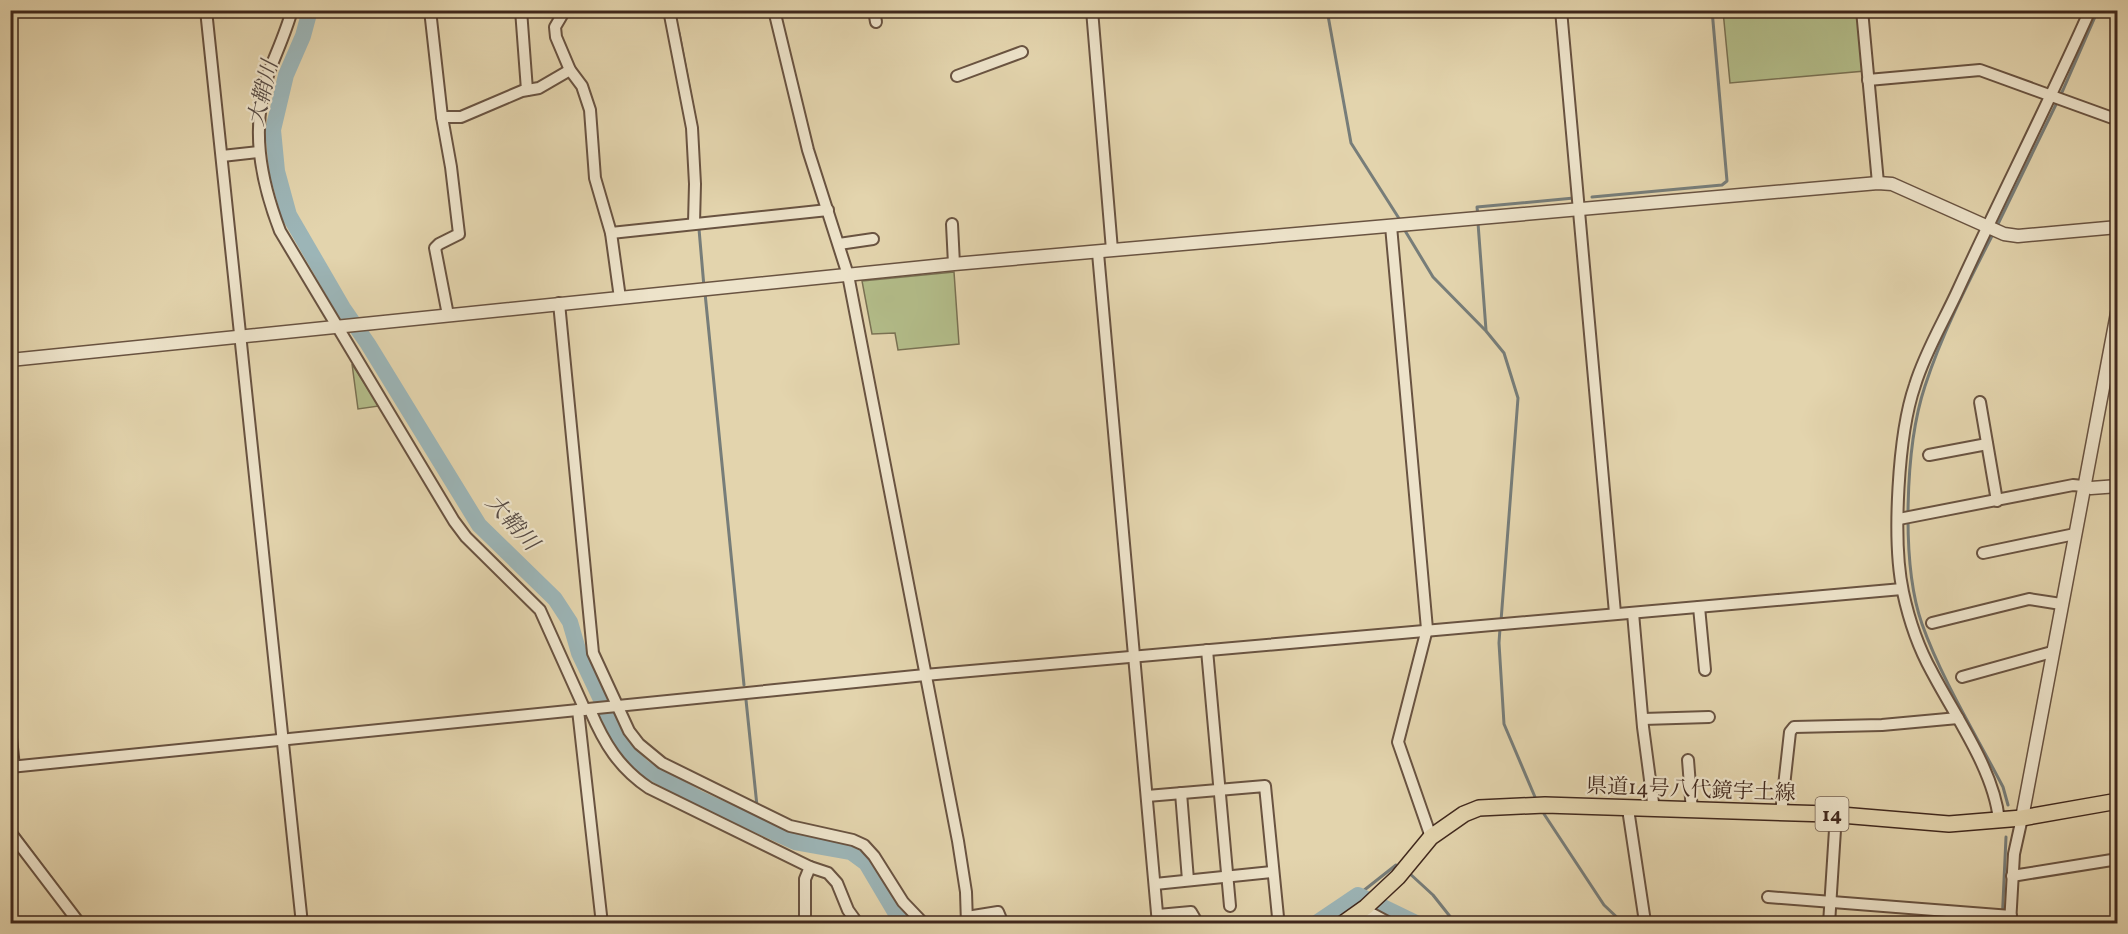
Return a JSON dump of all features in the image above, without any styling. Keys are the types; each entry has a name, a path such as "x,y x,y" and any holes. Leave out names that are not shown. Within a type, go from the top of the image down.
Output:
{"main road":[{"name":"県道14号八代鏡宇土線","path":"1349,922 1398,877 1431,837 1464,814 1479,808 1545,805 1836,814 1949,824 2022,818 2118,801"}],"street":[{"path":"206,10 239,337 285,739 302,924"},
{"path":"292,10 269,74 259,112 258,152 268,199 279,231 341,325 460,529 540,610 587,710 618,763 649,788 833,877 848,910 858,924"},
{"path":"430,10 442,117 459,234 435,248 448,315"},
{"path":"521,10 527,90"},
{"path":"565,10 555,27 559,48 570,70 582,86 590,110 595,178 612,233 620,298"},
{"path":"669,10 692,128 694,223"},
{"path":"774,10 808,150 848,275 958,841 967,920 998,912 1003,924"},
{"path":"874,10 876,22"},
{"path":"1092,10 1112,250"},
{"path":"1561,10 1615,613"},
{"path":"1862,10 1878,183"},
{"path":"1998,820 1993,788 1919,646 1902,589 1899,559 1903,518 1905,426 1915,384 1994,229 2090,10"},
{"path":"957,75 1022,52"},
{"path":"442,117 461,117 527,90 539,88 570,70"},
{"path":"1868,80 1980,70 2118,120"},
{"path":"222,156 258,152"},
{"path":"10,360 954,264 1878,183 1892,184 1994,229 2018,236 2118,226"},
{"path":"612,233 828,210"},
{"path":"952,224 954,264"},
{"path":"1393,226 1428,629 1398,742 1431,837"},
{"path":"839,244 873,239"},
{"path":"1098,253 1158,919 1191,912 1198,924"},
{"path":"559,303 593,653 629,731 651,756 763,813 803,831 853,840 864,845 874,856 903,902 924,924"},
{"path":"1768,897 1993,914 2009,918 2014,854 2118,308"},
{"path":"1980,402 1997,501"},
{"path":"1929,456 1988,444"},
{"path":"1903,518 2073,485 2091,489 2118,486"},
{"path":"1983,553 2075,534"},
{"path":"10,728 12,767 925,675 1902,589"},
{"path":"1932,623 2029,599 2061,604"},
{"path":"1699,607 1705,670"},
{"path":"1633,613 1654,810"},
{"path":"1207,650 1230,906"},
{"path":"1962,677 2052,652"},
{"path":"587,710 602,924"},
{"path":"1643,719 1709,717"},
{"path":"1781,813 1790,732 1794,727 1871,725 1958,718"},
{"path":"1688,760 1692,811"},
{"path":"1147,796 1265,786 1275,867 1272,872 1278,917"},
{"path":"1181,793 1188,880"},
{"path":"1629,809 1645,922"},
{"path":"1829,924 1836,814"},
{"path":"10,832 80,924"},
{"path":"2012,876 2118,859"},
{"path":"805,924 805,879 810,867"},
{"path":"1155,884 1272,872"},
{"path":"2117,924 2118,907"},
{"path":"1365,908 1390,924"}],"green space":[{"path":"1723,11 1860,11 1865,71 1730,83"},
{"path":"954,272 959,344 898,350 895,333 872,334 862,281"},
{"path":"352,364 379,406 358,409"}],"waterway":[{"name":"大鞘川","path":"310,10 303,36 286,75 273,130 277,171 289,215 343,308 368,344 479,525 555,599 570,622 579,653 625,750 644,768 698,798 795,842 851,852 866,863 895,912 907,924"},
{"path":"1327,10 1351,143 1400,220"},
{"path":"1592,197 1722,185 1727,181 1712,10"},
{"path":"1997,226 2063,90 2098,10"},
{"path":"679,33 697,129"},
{"path":"1478,216 1477,207 1574,198"},
{"path":"1478,223 1486,330"},
{"path":"699,229 704,287"},
{"path":"1404,229 1433,277 1486,331 1504,353 1518,398 1501,621"},
{"path":"1994,232 1948,327 1925,386 1913,440 1908,538 1915,599 1922,624 1949,686 2003,787 2008,805"},
{"path":"705,293 744,685"},
{"path":"1500,628 1504,724 1535,797"},
{"path":"746,700 757,806"},
{"path":"757,812 758,824"},
{"path":"1544,814 1604,905 1624,924"},
{"path":"10,823 86,924"},
{"path":"2002,924 2006,837"},
{"path":"1358,895 1396,865 1399,867"},
{"path":"1408,872 1433,895 1456,924"},
{"name":"大鞘川","path":"1315,924 1358,895 1418,924"}]}
